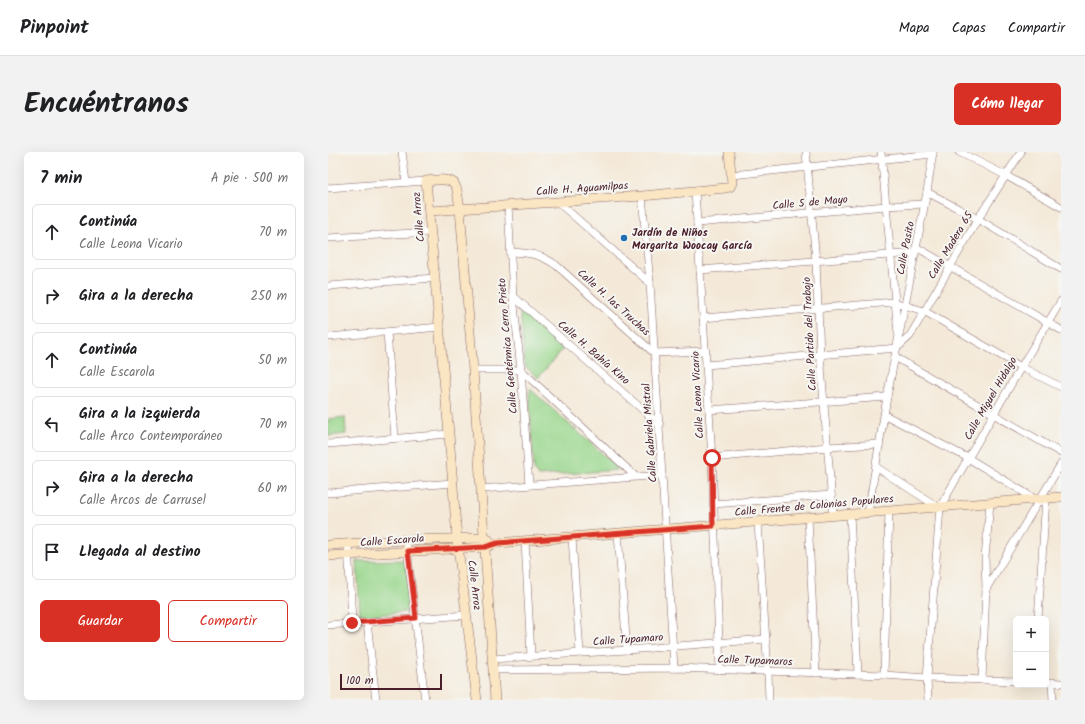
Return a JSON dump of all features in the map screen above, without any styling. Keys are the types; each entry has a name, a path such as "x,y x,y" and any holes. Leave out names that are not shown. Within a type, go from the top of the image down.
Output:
{"main road":[{"path":"729,152 732,179"},
{"name":"Calle H. Aguamilpas","path":"430,212 508,205 559,203 730,188 732,179"},
{"name":"Calle Arroz","path":"477,700 457,538 436,278 426,181 448,180 454,183 457,190 460,209 474,370 495,700"},
{"name":"Calle Frente de Colonias Populares","path":"457,538 498,543 572,538 1061,497"},
{"name":"Calle Escarola","path":"328,545 457,538"},
{"name":"Calle Frente de Colonias Populares","path":"458,548 485,542"},
{"name":"Calle Escarola","path":"328,556 458,548"}],"street":[{"path":"402,152 406,182"},
{"name":"Calle Partido del Trabajo","path":"806,152 816,261 820,354 833,516"},
{"path":"958,152 1005,175 1061,207"},
{"name":"Calle Madera 65","path":"898,344 910,336 978,219 1021,152"},
{"path":"732,179 882,156 933,153"},
{"name":"Calle Pasito","path":"868,513 887,397 927,192 933,153"},
{"path":"706,365 820,354 898,344 882,156"},
{"path":"328,188 426,181"},
{"name":"Calle Leona Vicario","path":"695,191 712,458 713,526 720,670"},
{"path":"927,192 978,219 1061,269"},
{"name":"Calle Gabriela Mistral","path":"642,196 660,425 674,668"},
{"path":"559,203 650,283"},
{"name":"Calle 5 de Mayo","path":"697,223 924,204"},
{"name":"Calle Geotérmica Cerro Prieto","path":"508,205 513,296 521,370 529,485"},
{"path":"328,238 431,232"},
{"path":"700,270 890,255 916,250 950,266 1061,330"},
{"name":"Calle H. las Truchas","path":"511,252 536,254 556,265 654,353"},
{"path":"328,286 436,278"},
{"name":"Calle H. Bahía Kino","path":"513,296 660,425"},
{"name":"Calle Miguel Hidalgo","path":"939,507 1061,301"},
{"path":"703,318 819,307 894,302 905,304 924,311 1021,367 1061,387"},
{"path":"328,337 440,327"},
{"path":"387,332 395,438"},
{"path":"654,353 706,351"},
{"path":"895,357 1061,453"},
{"path":"474,370 521,370 635,476"},
{"path":"709,410 887,397"},
{"path":"885,415 1041,498"},
{"path":"328,444 449,434"},
{"path":"712,458 827,447 880,444"},
{"path":"986,589 1061,464"},
{"path":"876,467 939,507 927,678 928,700"},
{"path":"481,488 662,474"},
{"path":"328,493 453,483"},
{"path":"713,504 831,495"},
{"path":"1038,616 1041,498"},
{"path":"982,680 986,589 985,558 990,503"},
{"path":"884,675 889,511"},
{"path":"850,514 858,674"},
{"path":"808,518 816,673"},
{"path":"758,523 769,700"},
{"path":"618,534 627,650"},
{"path":"572,538 580,653"},
{"path":"406,540 426,700"},
{"path":"525,541 531,656"},
{"path":"348,544 352,623"},
{"path":"328,625 467,615"},
{"path":"367,622 376,700"},
{"name":"Calle Tupamaro","path":"492,659 673,647 766,639"},
{"name":"Calle Tupamaros","path":"493,670 674,668 1013,681"},
{"path":"1052,700 1049,683 1061,683"}],"green space":[{"path":"520,311 563,349 538,378 525,366"},
{"path":"530,389 614,464 617,470 538,476 534,470 529,395"},
{"path":"345,417 346,434 328,436 328,419"},
{"path":"405,560 412,611 360,617 357,561"}],"place":[{"name":"Jardín de Niños Margarita Woocay García","path":"624,238"}],"route":[{"path":"352,623 416,618 408,551 485,547 498,543 713,526 712,458"}]}
